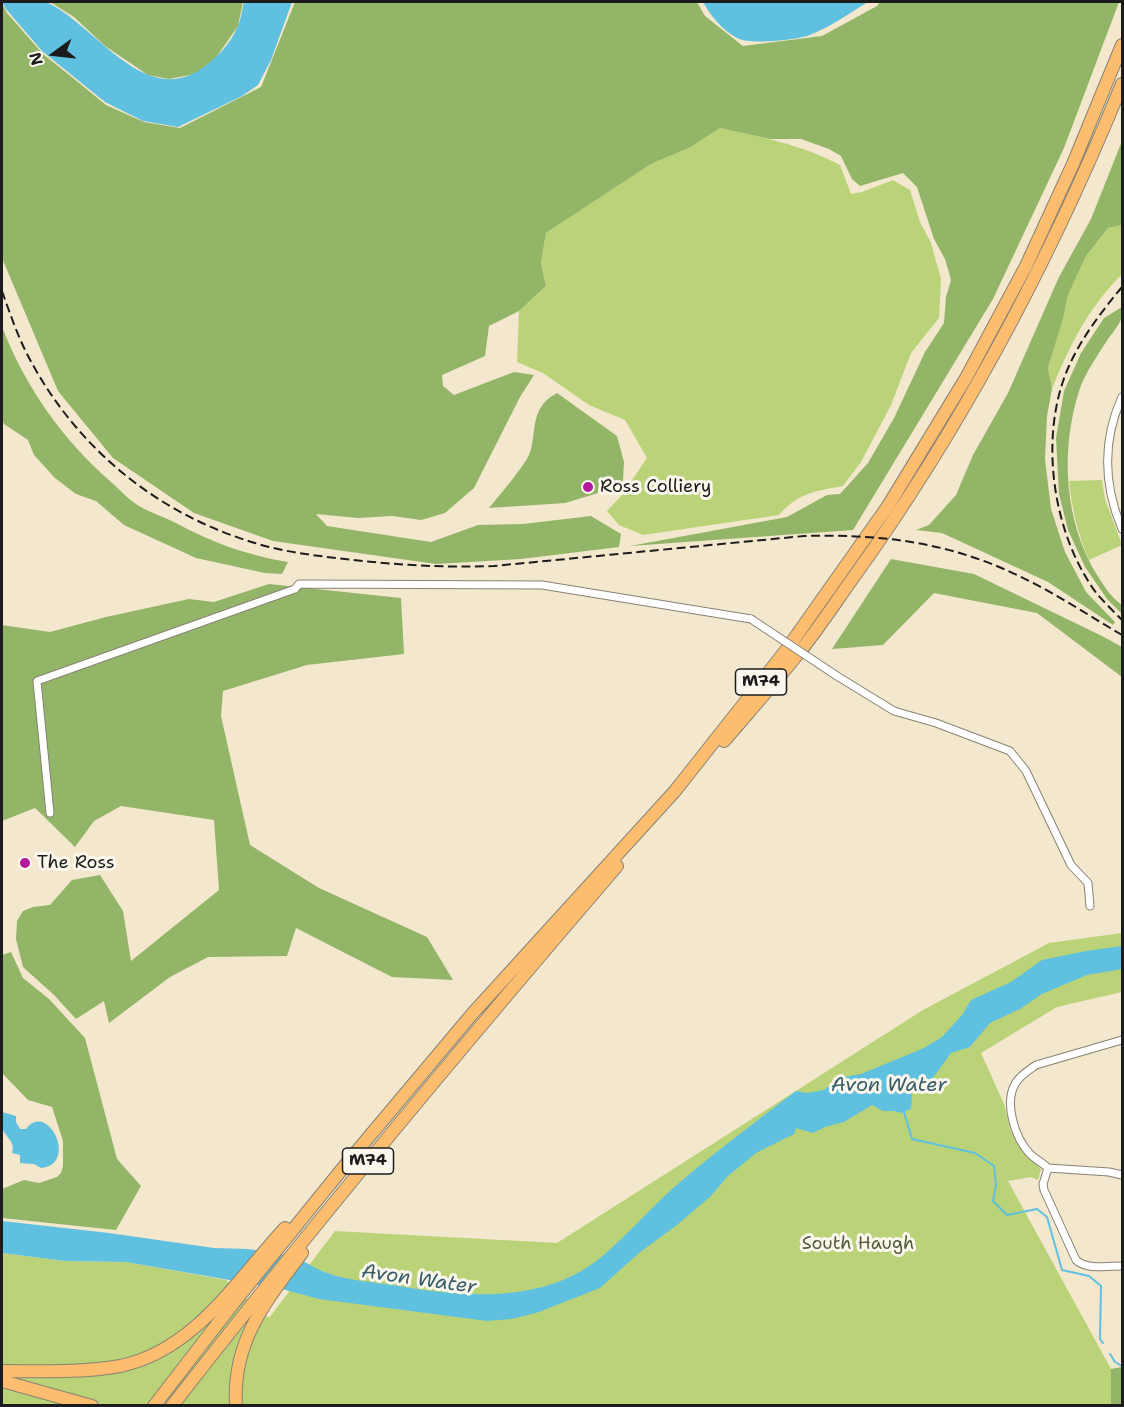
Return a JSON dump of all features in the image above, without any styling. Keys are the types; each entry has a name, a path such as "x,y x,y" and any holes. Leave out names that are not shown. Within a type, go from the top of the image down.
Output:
{"highway":[{"name":"M74","path":"154,1406 226,1304 279,1240 472,1013 675,791 787,649 888,506 966,378 1026,266 1073,164 1122,45"},
{"name":"M74","path":"172,1406 255,1308 399,1122 799,654 894,521 946,439 1022,304 1075,195 1122,84"},
{"name":"M74","path":"2,1371 100,1369 139,1361 156,1354 181,1338 226,1304"},
{"name":"M74","path":"236,1406 236,1379 255,1308"},
{"path":"2,1381 92,1406"}],"street":[{"path":"1122,397 1112,429 1107,470 1112,500 1122,529"},
{"path":"50,813 37,681 295,589 299,584 542,585 751,619 869,698 894,711 936,723 1010,751 1026,771 1071,865 1088,883 1090,906"},
{"path":"1122,1040 1036,1065 1024,1073 1015,1084 1010,1102 1012,1120 1019,1137 1030,1153 1048,1168 1122,1175"},
{"path":"1048,1168 1043,1184 1044,1190 1076,1260 1080,1264 1122,1266"}],"green space":[{"path":"50,2 243,2 238,26 215,59 195,74 169,79 148,75 105,46 74,17"},
{"path":"295,2 697,2 705,16 743,46 822,36 877,6 880,2 1119,2 1064,148 993,299 853,530 630,546 787,517 827,495 840,494 868,463 894,418 925,352 944,323 946,297 951,280 945,259 934,239 917,187 903,173 860,186 852,179 841,156 829,149 801,139 770,139 720,128 691,147 651,164 546,233 541,263 546,286 519,311 489,326 485,356 442,375 443,386 454,395 514,372 534,375 520,397 474,488 445,513 421,520 392,516 358,518 316,514 327,526 431,542 478,525 523,524 591,516 621,534 619,547 521,559 436,564 273,541 194,513 113,458 58,391 2,258 2,3 7,13 43,54 106,105 144,122 180,128 261,87"},
{"path":"720,128 797,147 840,165 851,194 893,180 910,190 920,222 931,243 941,279 939,318 911,353 891,405 861,462 843,486 800,497 779,515 643,535 619,525 607,511 622,495 647,458 625,420 589,405 543,373 517,362 519,311 546,286 541,263 546,233 651,164 691,147"},
{"path":"1122,141 1122,225 1108,228 1086,256 1068,295 1048,368 1052,389 1047,416 1045,459 1051,509 1065,552 1086,592 1115,622 1113,625 1048,582 942,533 916,530 929,525 956,495 973,455 1008,393 1059,277 1091,219"},
{"path":"1122,225 1122,274 1081,328 1052,389 1048,368 1068,295 1086,256 1108,228"},
{"path":"1122,307 1120,322 1092,364 1079,391 1069,438 1068,462 1072,511 1078,534 1099,578 1106,589 1122,605 1122,614 1107,599 1085,567 1068,530 1059,494 1056,438 1064,391 1081,353 1104,318"},
{"path":"2,327 34,392 61,430 128,498 135,504 203,537 244,552 288,562 282,574 265,573 196,558 124,525 96,501 76,494 55,478 34,455 28,440 4,424 2,418"},
{"path":"557,393 617,436 624,462 623,481 595,494 565,503 489,508 527,459 541,407"},
{"path":"1102,480 1105,499 1122,545 1089,560 1076,522 1069,481"},
{"path":"891,559 974,574 1102,636 1122,647 1122,677 1037,613 934,593 883,645 832,649"},
{"path":"269,584 401,598 404,654 307,665 223,691 221,716 250,845 319,888 427,937 453,980 392,977 296,928 287,956 208,957 170,977 109,1023 104,1001 76,1019 23,967 16,939 17,921 23,911 50,905 72,880 100,875 123,911 131,961 219,890 214,820 121,806 94,821 75,847 35,808 2,821 2,625 50,632 189,599 214,602"},
{"name":"South Haugh","path":"1122,933 1122,992 1057,1007 981,1053 1004,1104 1011,1132 1022,1149 1041,1169 1038,1180 1031,1177 1008,1181 1111,1369 1111,1405 2,1405 2,1253 65,1261 126,1262 226,1280 269,1318 335,1231 557,1243 923,1010 1049,943"},
{"path":"11,952 23,978 49,999 85,1038 117,1159 141,1186 116,1230 2,1218 2,1189 24,1180 39,1183 57,1177 63,1166 63,1141 52,1107 28,1100 2,1073 2,955"},
{"path":"1122,1367 1122,1405 1111,1405 1111,1369"}],"water":[{"path":"2,2 48,3 65,13 120,58 140,71 160,78 180,78 201,69 222,51 237,28 244,2 292,2 271,60 258,85 242,96 178,127 143,121 105,102 42,51"},
{"path":"703,2 868,2 831,25 807,36 751,41 737,38 726,31"},
{"name":"Avon Water","path":"1122,946 1122,969 1087,975 1042,994 1020,1009 990,1023 970,1047 951,1053 930,1082 912,1093 911,1109 901,1113 883,1111 872,1105 844,1122 813,1133 796,1128 794,1134 756,1153 728,1176 711,1196 639,1253 600,1288 539,1312 512,1319 487,1321 319,1299 282,1289 300,1258 322,1271 347,1278 453,1293 507,1293 534,1289 559,1281 584,1270 606,1253 686,1177 796,1091 807,1093 824,1090 838,1078 861,1074 924,1048 942,1037 962,1015 971,1000 1011,982 1042,960"},
{"path":"2,1112 16,1116 20,1129 26,1129 35,1122 43,1122 50,1128 56,1136 59,1147 58,1157 52,1164 41,1168 34,1164 20,1163 20,1155 12,1153 11,1142 3,1130"},
{"path":"2,1221 214,1248 248,1249 298,1257 281,1289 126,1262 65,1261 2,1253"}],"waterway":[{"path":"903,1109 912,1139 975,1153 994,1166 996,1185 993,1201 1007,1215 1037,1209 1047,1217 1062,1270 1089,1276 1101,1286 1100,1339 1103,1343"},
{"path":"1110,1354 1115,1362 1122,1366"}],"railway":[{"path":"1122,287 1093,325 1069,366 1059,393 1052,453 1054,483 1069,543 1097,594 1122,620"},
{"path":"2,291 25,350 44,384 67,416 92,444 150,494 218,530 255,543 316,556 423,566 476,567 804,536 887,539 941,548 993,564 1046,590 1122,635"}],"place":[{"name":"Ross Colliery","path":"588,487"},
{"name":"The Ross","path":"25,863"}]}
